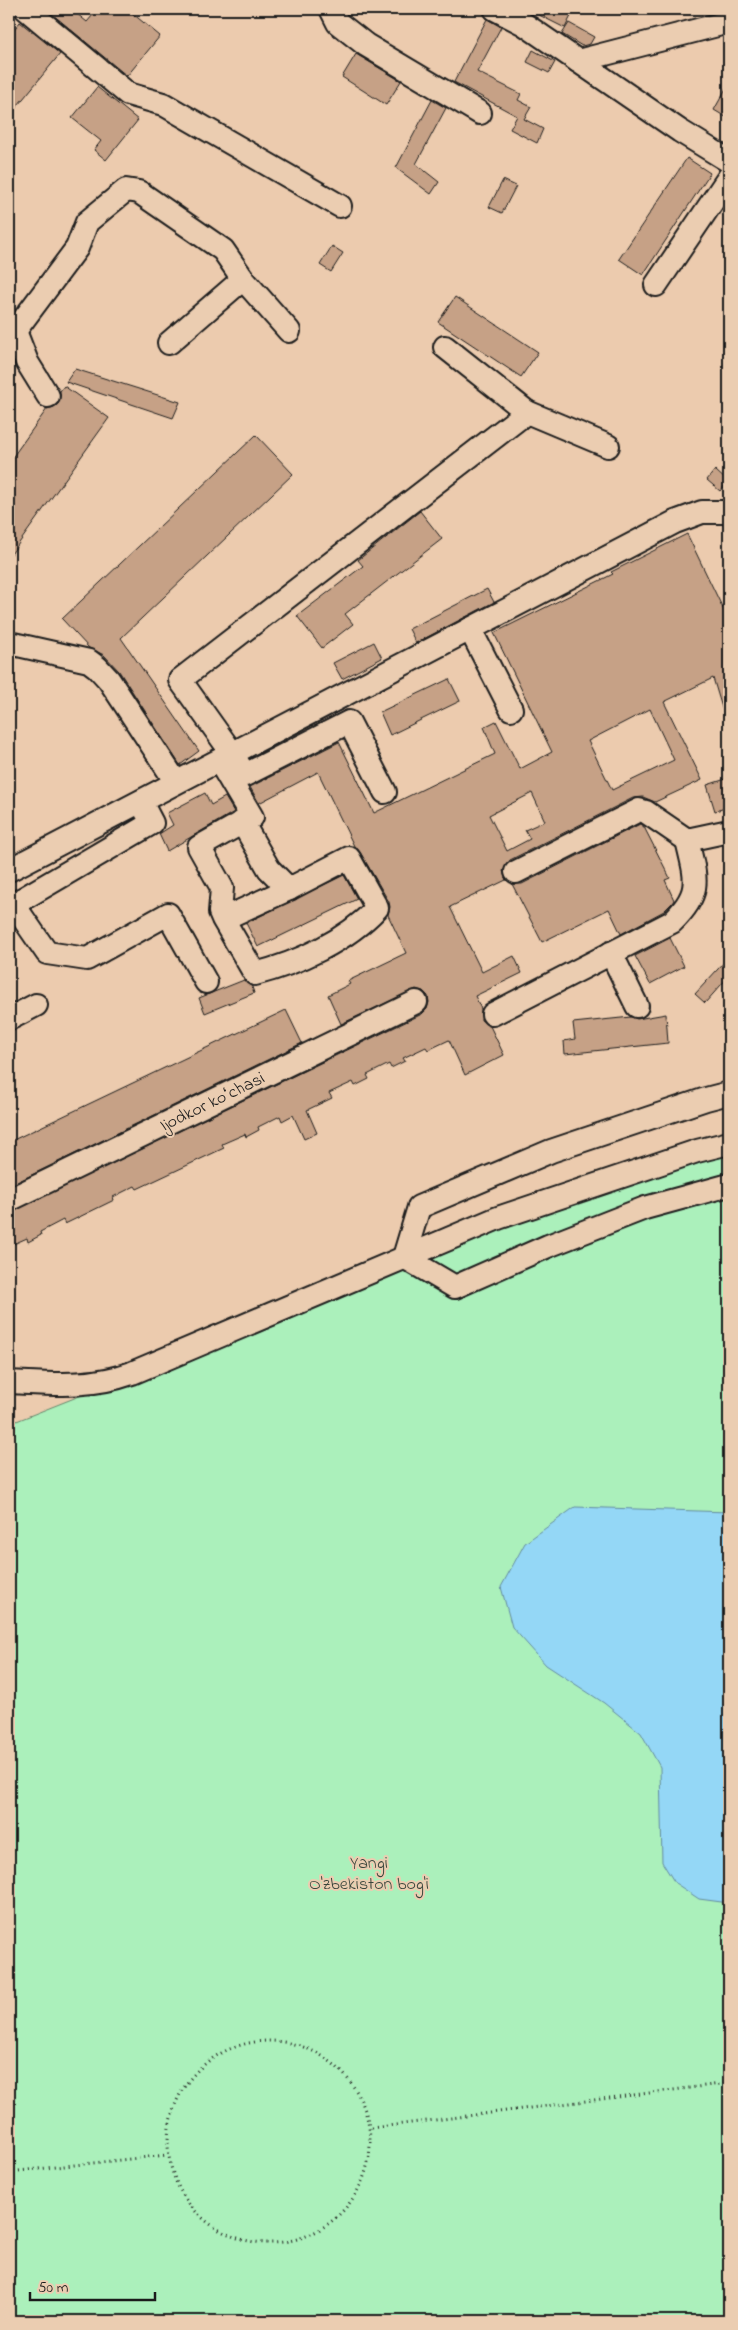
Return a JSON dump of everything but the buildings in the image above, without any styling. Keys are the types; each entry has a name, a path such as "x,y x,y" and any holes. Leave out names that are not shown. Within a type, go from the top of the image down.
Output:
{"street":[{"path":"331,9 338,23 366,45 480,113"},
{"path":"495,9 524,24 680,131 729,161"},
{"path":"34,11 128,94 163,104 340,206"},
{"path":"578,61 729,22"},
{"path":"656,285 729,177"},
{"path":"48,396 26,362 12,328 76,248 87,222 126,190 138,192 223,250 244,279 289,331"},
{"path":"169,343 244,279"},
{"path":"445,347 527,412 608,446"},
{"path":"223,919 289,889 349,858 377,908 363,923 311,944 281,967 255,974 223,919 220,912 222,888 199,847 252,817 226,757 180,680 527,412"},
{"path":"9,870 675,522 702,512 729,512"},
{"path":"470,629 511,708"},
{"path":"9,643 78,657 97,667 109,680 176,782"},
{"path":"226,757 245,775 349,722 385,792"},
{"path":"141,802 152,823 11,906 48,953 86,959 168,914 206,982"},
{"path":"493,1014 672,922 687,908 696,887 687,840 646,812 639,810 516,872"},
{"path":"242,822 269,869 289,889"},
{"path":"687,840 729,831"},
{"path":"611,953 637,1006"},
{"name":"Ijodkor koʻchasi","path":"9,1200 416,1002"},
{"path":"9,1019 36,1005"},
{"path":"404,1258 419,1207 551,1151 729,1093"},
{"path":"9,1382 59,1385 107,1382 498,1218 697,1151 729,1143"},
{"path":"404,1258 455,1287 548,1246 646,1208 729,1185"}],"path":[{"path":"267,2041 296,2045 310,2050 336,2065 359,2093 372,2128 372,2143 368,2166 360,2187 343,2211 319,2230 305,2236 276,2242 245,2240 224,2232 204,2220 193,2210 180,2191 170,2170 167,2155 166,2140 170,2117 179,2095 198,2070 223,2052 252,2043 267,2041"},
{"path":"372,2128 729,2083"},
{"path":"9,2172 167,2155"}],"green space":[{"name":"Yangi O'zbekiston bog'i","path":"729,1138 729,2321 9,2321 9,1424"}],"water":[{"path":"575,1507 729,1512 729,1903 699,1899 675,1883 662,1862 660,1767 641,1733 604,1703 546,1665 512,1627 501,1587 525,1543"}]}
